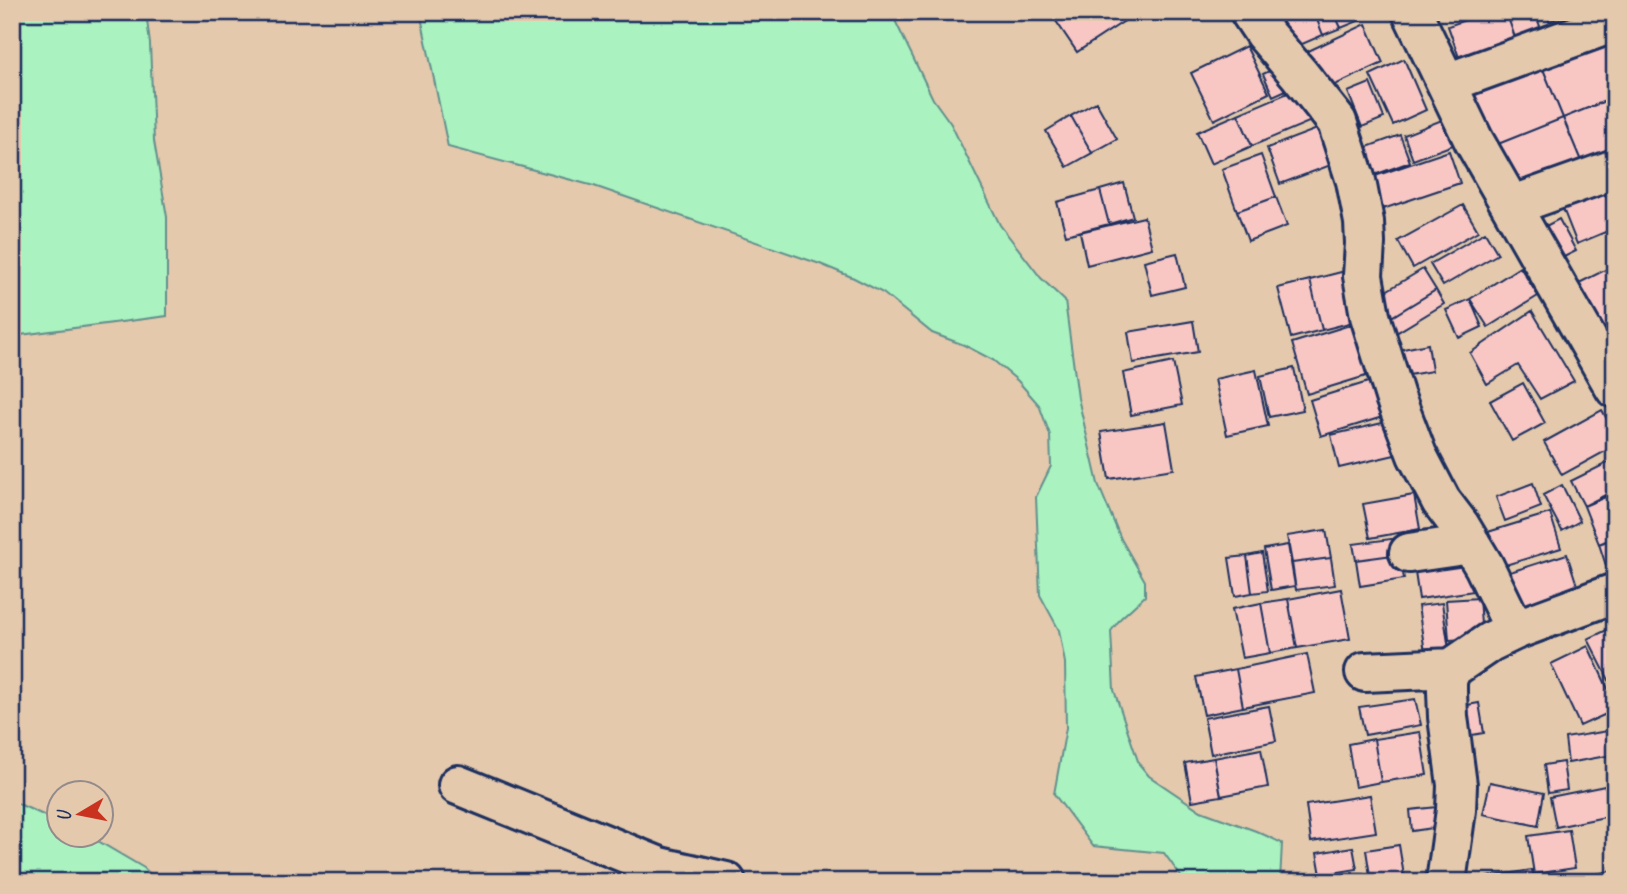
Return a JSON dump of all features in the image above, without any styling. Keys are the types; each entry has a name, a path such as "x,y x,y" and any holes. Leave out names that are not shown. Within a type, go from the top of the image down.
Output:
{"street":[{"path":"1250,12 1337,122 1356,181 1364,222 1363,276 1370,316 1385,367 1417,455 1441,501 1484,566 1515,629"},
{"path":"1412,12 1474,141 1615,388"},
{"path":"1447,83 1611,24"},
{"path":"1511,206 1615,169"},
{"path":"1409,553 1471,544"},
{"path":"1365,672 1452,668 1490,642 1515,629 1615,593"},
{"path":"1446,882 1457,785 1448,717 1447,680 1452,668"},
{"path":"458,785 660,867 726,882"}],"green space":[{"path":"12,12 146,12 154,141 167,217 167,316 12,336"},
{"path":"420,12 891,12 933,99 951,124 1000,225 1041,278 1065,301 1078,398 1098,484 1121,539 1145,581 1145,596 1111,631 1114,690 1139,764 1149,776 1201,811 1282,843 1280,882 1185,882 1164,853 1093,846 1054,794 1066,728 1065,663 1059,630 1040,595 1036,497 1051,466 1050,435 1039,405 1018,381 993,360 932,333 883,293 820,264 594,186 448,147"},
{"path":"12,801 46,816 46,848 110,848 144,868 159,882 12,882"}],"building":[{"path":"1070,12 1125,12 1129,18 1077,52 1056,21"},
{"path":"1279,12 1314,12 1323,35 1293,48"},
{"path":"1314,12 1334,12 1341,28 1323,35"},
{"path":"1334,12 1377,12 1378,13 1341,28"},
{"path":"1488,12 1506,12 1517,43 1461,63 1448,26"},
{"path":"1506,12 1535,12 1543,35 1517,43"},
{"path":"1546,12 1574,12 1549,21"},
{"path":"1366,24 1383,63 1322,91 1304,53"},
{"path":"1605,38 1615,61 1615,97 1563,118 1541,64"},
{"path":"1246,46 1269,93 1214,120 1191,73"},
{"path":"1404,59 1426,110 1393,125 1370,75"},
{"path":"1287,63 1297,85 1273,96 1263,74"},
{"path":"1541,64 1563,118 1493,146 1471,92"},
{"path":"1370,83 1384,118 1362,127 1348,92"},
{"path":"1302,87 1316,119 1252,146 1238,114"},
{"path":"1615,97 1615,147 1581,161 1563,118"},
{"path":"1096,102 1117,139 1092,153 1071,116"},
{"path":"1238,114 1252,146 1211,164 1197,132"},
{"path":"1071,116 1092,153 1067,167 1046,131"},
{"path":"1452,116 1461,142 1413,160 1404,135"},
{"path":"1563,118 1581,161 1510,190 1493,146"},
{"path":"1325,126 1339,162 1280,184 1267,148"},
{"path":"1400,135 1410,162 1366,178 1356,151"},
{"path":"1449,151 1460,183 1383,209 1372,177"},
{"path":"1261,155 1276,197 1237,211 1222,169"},
{"path":"1124,183 1133,217 1109,224 1100,190"},
{"path":"1601,183 1615,217 1615,228 1577,244 1560,201"},
{"path":"1100,190 1109,224 1066,235 1057,202"},
{"path":"1276,197 1287,226 1248,241 1237,211"},
{"path":"1463,205 1478,231 1413,268 1398,241"},
{"path":"1144,217 1152,248 1087,265 1080,232"},
{"path":"1559,219 1576,251 1558,260 1542,228"},
{"path":"1485,232 1498,254 1443,286 1430,264"},
{"path":"1177,253 1185,287 1152,295 1144,261"},
{"path":"1615,265 1615,331 1605,336 1579,283"},
{"path":"1520,267 1538,296 1488,327 1470,299"},
{"path":"1423,269 1436,290 1388,319 1376,297"},
{"path":"1349,270 1361,320 1322,330 1310,280"},
{"path":"1310,280 1322,330 1291,338 1278,288"},
{"path":"1436,290 1444,304 1396,333 1388,319"},
{"path":"1470,299 1482,327 1459,338 1446,310"},
{"path":"1532,311 1574,381 1540,399 1518,365 1487,384 1470,353"},
{"path":"1193,321 1198,352 1133,363 1128,332"},
{"path":"1363,321 1379,372 1307,394 1292,343"},
{"path":"1428,344 1432,371 1403,376 1398,350"},
{"path":"1173,362 1182,405 1131,415 1123,373"},
{"path":"1294,368 1303,410 1269,417 1260,376"},
{"path":"1256,370 1268,426 1227,435 1215,379"},
{"path":"1381,378 1392,414 1321,436 1310,400"},
{"path":"1523,383 1545,423 1512,441 1490,401"},
{"path":"1602,410 1615,434 1615,446 1562,475 1544,442"},
{"path":"1391,421 1399,454 1339,468 1331,435"},
{"path":"1166,422 1174,469 1109,479 1101,432"},
{"path":"1615,459 1615,490 1584,506 1571,481"},
{"path":"1533,483 1541,507 1505,521 1496,497"},
{"path":"1562,485 1580,521 1562,531 1543,495"},
{"path":"1615,493 1615,537 1599,544 1584,506"},
{"path":"1414,495 1420,529 1370,538 1363,504"},
{"path":"1550,513 1561,548 1499,567 1488,532"},
{"path":"1326,530 1331,558 1292,563 1287,536"},
{"path":"1398,538 1400,554 1356,560 1353,544"},
{"path":"1615,538 1615,589 1614,590 1599,544"},
{"path":"1288,545 1295,586 1271,590 1264,549"},
{"path":"1468,551 1474,591 1419,599 1413,559"},
{"path":"1262,553 1268,591 1252,593 1247,556"},
{"path":"1400,554 1404,579 1360,586 1356,560"},
{"path":"1567,554 1583,604 1523,623 1507,573"},
{"path":"1247,556 1252,593 1235,596 1229,558"},
{"path":"1331,558 1335,585 1296,590 1292,563"},
{"path":"1341,589 1350,639 1297,648 1288,599"},
{"path":"1479,598 1482,638 1449,640 1446,600"},
{"path":"1288,599 1297,648 1270,653 1261,603"},
{"path":"1261,603 1270,653 1242,658 1232,609"},
{"path":"1442,603 1450,656 1426,659 1418,606"},
{"path":"1615,626 1615,684 1612,686 1588,639"},
{"path":"1588,646 1615,704 1615,710 1580,726 1551,664"},
{"path":"1307,654 1315,693 1243,707 1236,669"},
{"path":"1236,669 1243,707 1204,715 1196,677"},
{"path":"1415,699 1421,725 1365,735 1359,707"},
{"path":"1479,703 1484,733 1466,736 1462,706"},
{"path":"1269,706 1276,741 1211,754 1204,718"},
{"path":"1608,731 1612,755 1568,763 1565,738"},
{"path":"1420,732 1427,775 1381,782 1374,739"},
{"path":"1374,739 1381,782 1355,787 1348,744"},
{"path":"1261,749 1268,787 1221,796 1214,758"},
{"path":"1214,758 1221,796 1192,801 1185,763"},
{"path":"1563,762 1567,790 1548,793 1544,765"},
{"path":"1490,782 1544,793 1538,826 1483,814"},
{"path":"1615,784 1615,815 1556,827 1550,797"},
{"path":"1370,795 1376,832 1311,842 1306,805"},
{"path":"1437,807 1440,827 1412,831 1410,810"},
{"path":"1569,830 1575,868 1534,874 1528,836"},
{"path":"1399,845 1405,882 1371,882 1366,850"},
{"path":"1353,847 1357,869 1321,875 1317,853"},
{"path":"1532,870 1534,882 1457,882"},
{"path":"1615,870 1615,882 1558,882"},
{"path":"1363,873 1364,882 1341,882 1340,876"}]}
